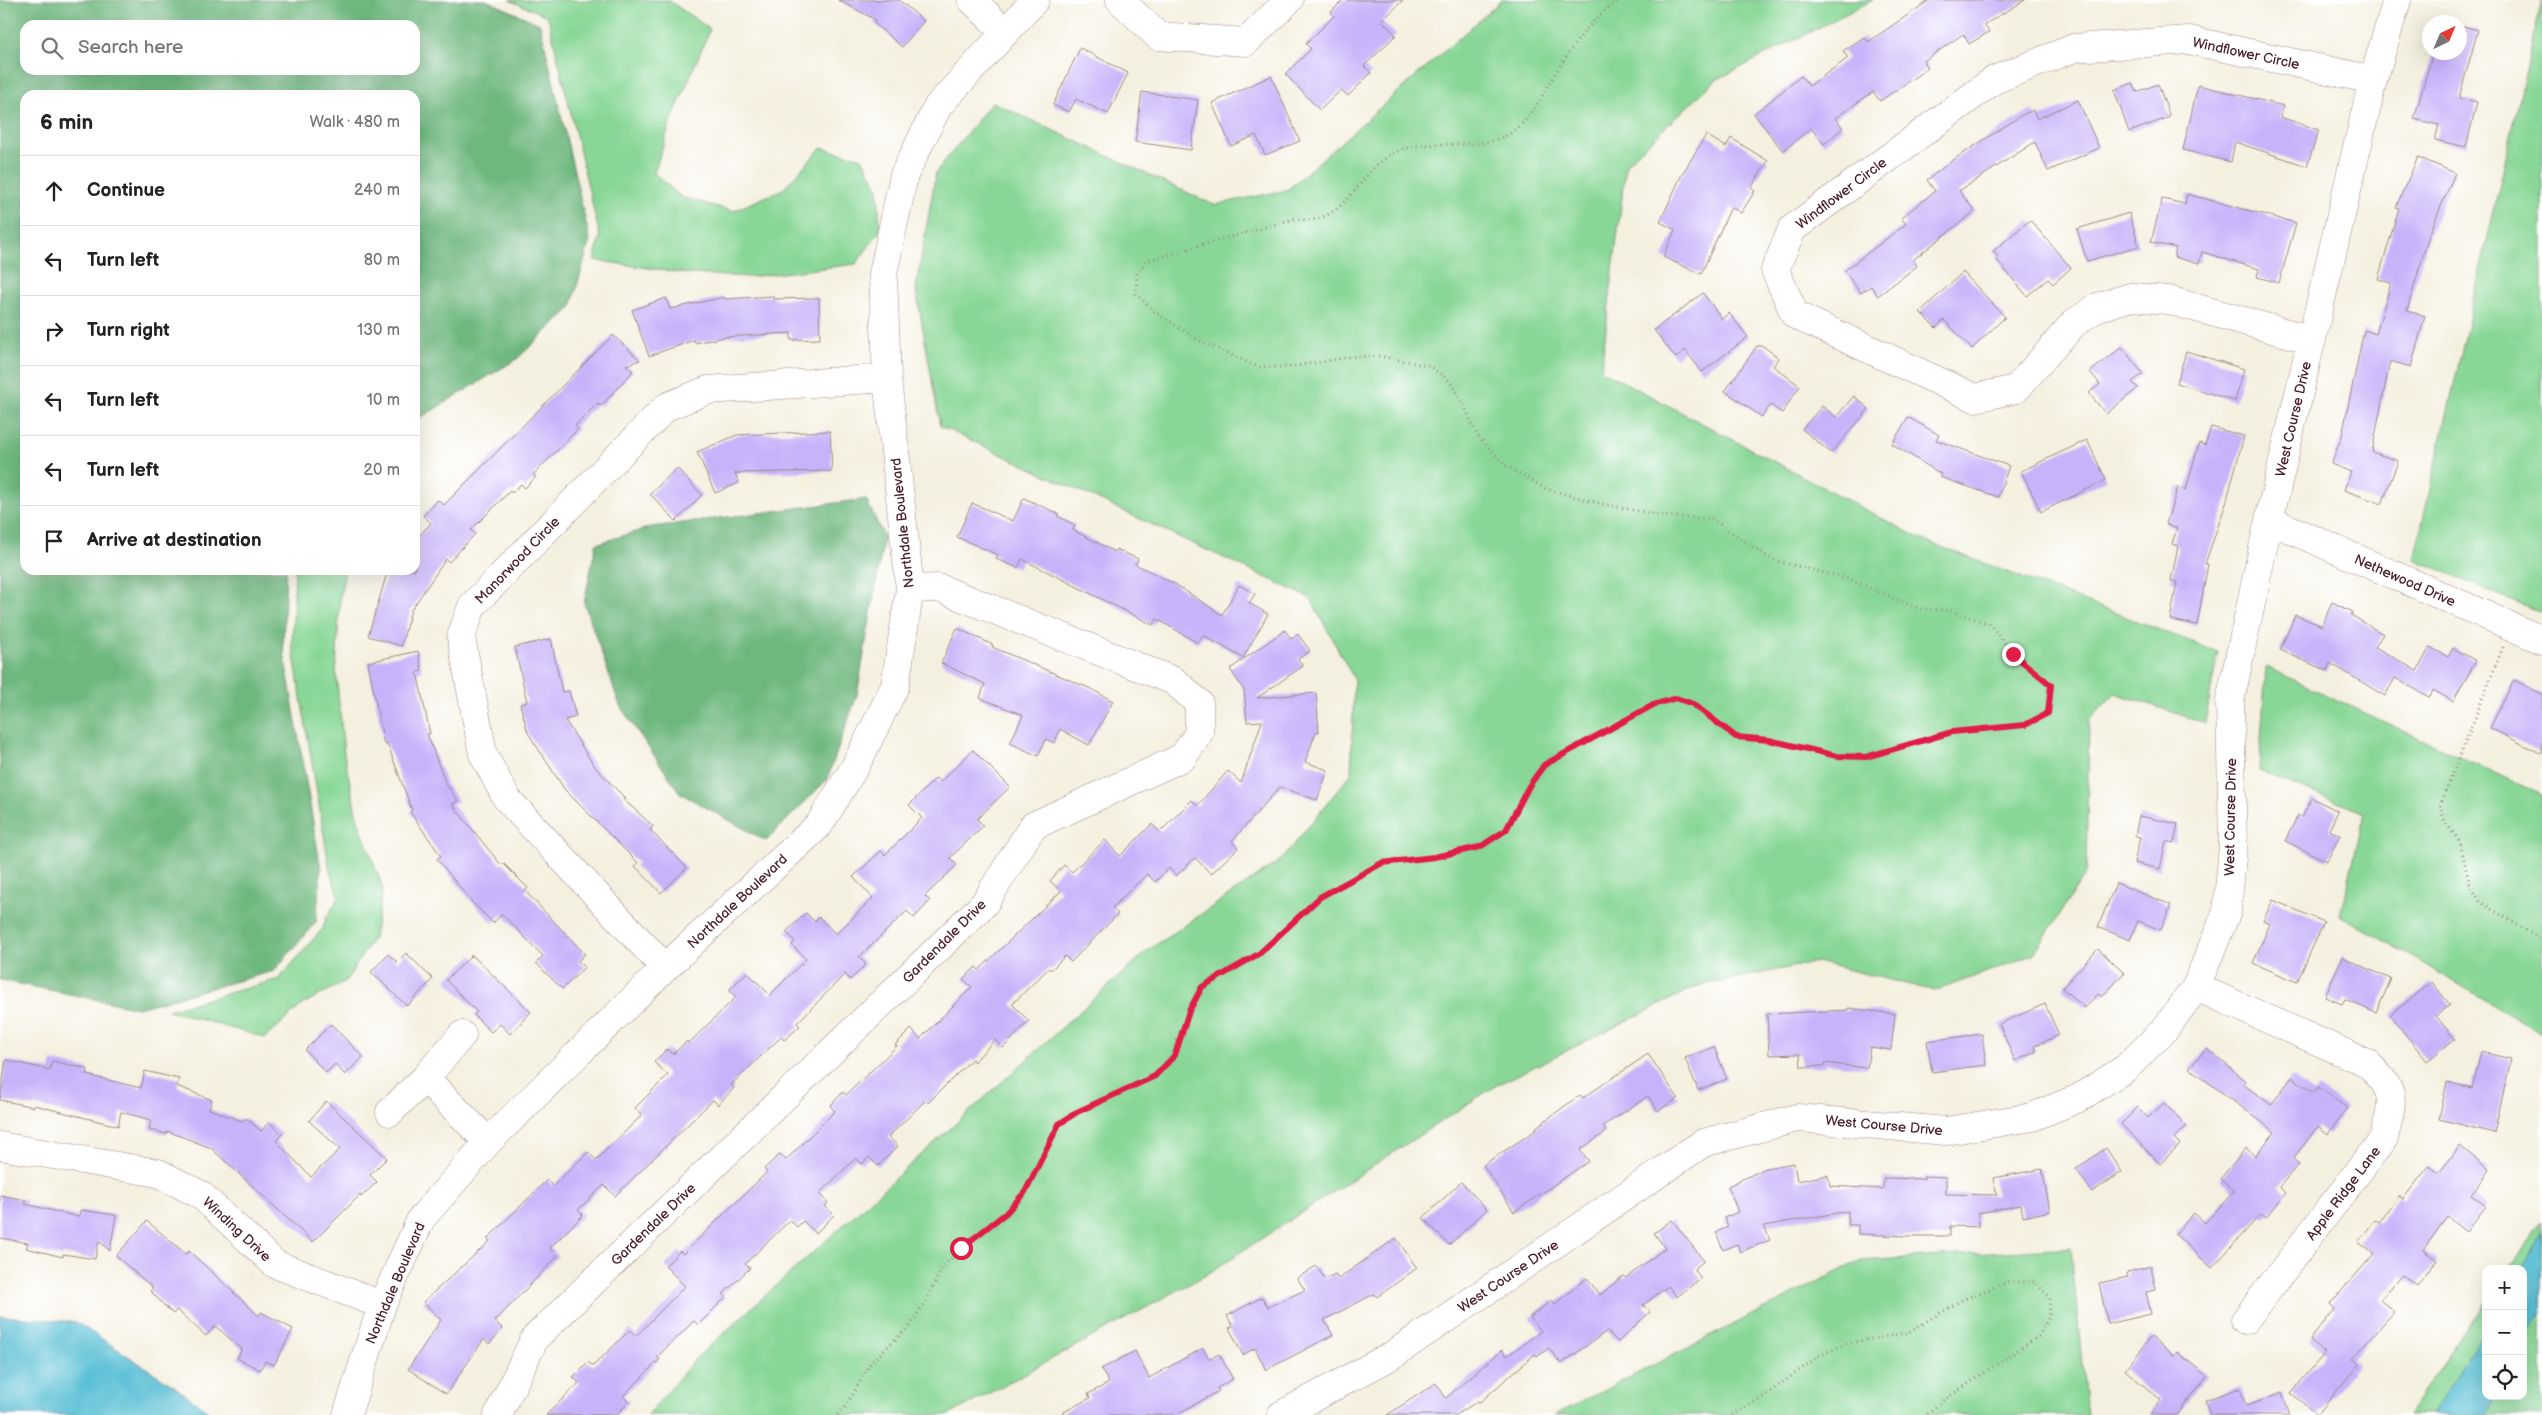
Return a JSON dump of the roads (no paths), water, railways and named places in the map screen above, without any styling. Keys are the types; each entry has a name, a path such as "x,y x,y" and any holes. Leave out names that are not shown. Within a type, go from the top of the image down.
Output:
{"street":[{"path":"972,0 1005,32"},
{"name":"Northdale Boulevard","path":"353,1414 382,1305 421,1219 488,1142 665,968 819,825 856,765 895,686 910,589 887,378 883,274 904,175 938,106 1035,0"},
{"path":"1120,0 1158,36 1246,42 1289,0"},
{"name":"West Course Drive","path":"1281,1415 1391,1356 1703,1143 1797,1118 1946,1131 2032,1117 2079,1098 2126,1068 2166,1029 2196,987 2227,911 2233,847 2230,701 2269,520 2373,80 2397,0"},
{"name":"Windflower Circle","path":"2312,340 2168,300 2131,297 2098,307 2074,323 2016,389 1975,398 1795,315 1776,270 1792,229 1994,80 2074,48 2189,40 2373,80"},
{"name":"Manorwood Circle","path":"665,968 507,799 483,754 462,637 472,606 666,407 708,390 887,378"},
{"name":"Nethewood Drive","path":"2269,520 2542,640"},
{"name":"Gardendale Drive","path":"498,1415 535,1338 984,904 1033,826 1183,757 1199,734 1199,703 1174,681 939,588 910,589"},
{"name":"Apple Ridge Lane","path":"2196,987 2367,1063 2385,1081 2392,1103 2384,1138 2246,1320"},
{"path":"390,1112 425,1078 462,1035"},
{"path":"425,1078 488,1142"},
{"name":"Winding Drive","path":"0,1146 158,1173 201,1195 275,1264 382,1305"}],"water":[{"path":"2542,1233 2542,1311 2527,1334 2527,1265 2523,1265"},
{"path":"0,1316 76,1322 174,1386 213,1415 2,1415 0,1412"},
{"path":"2482,1334 2482,1400 2493,1400 2487,1415 2432,1415"}]}
